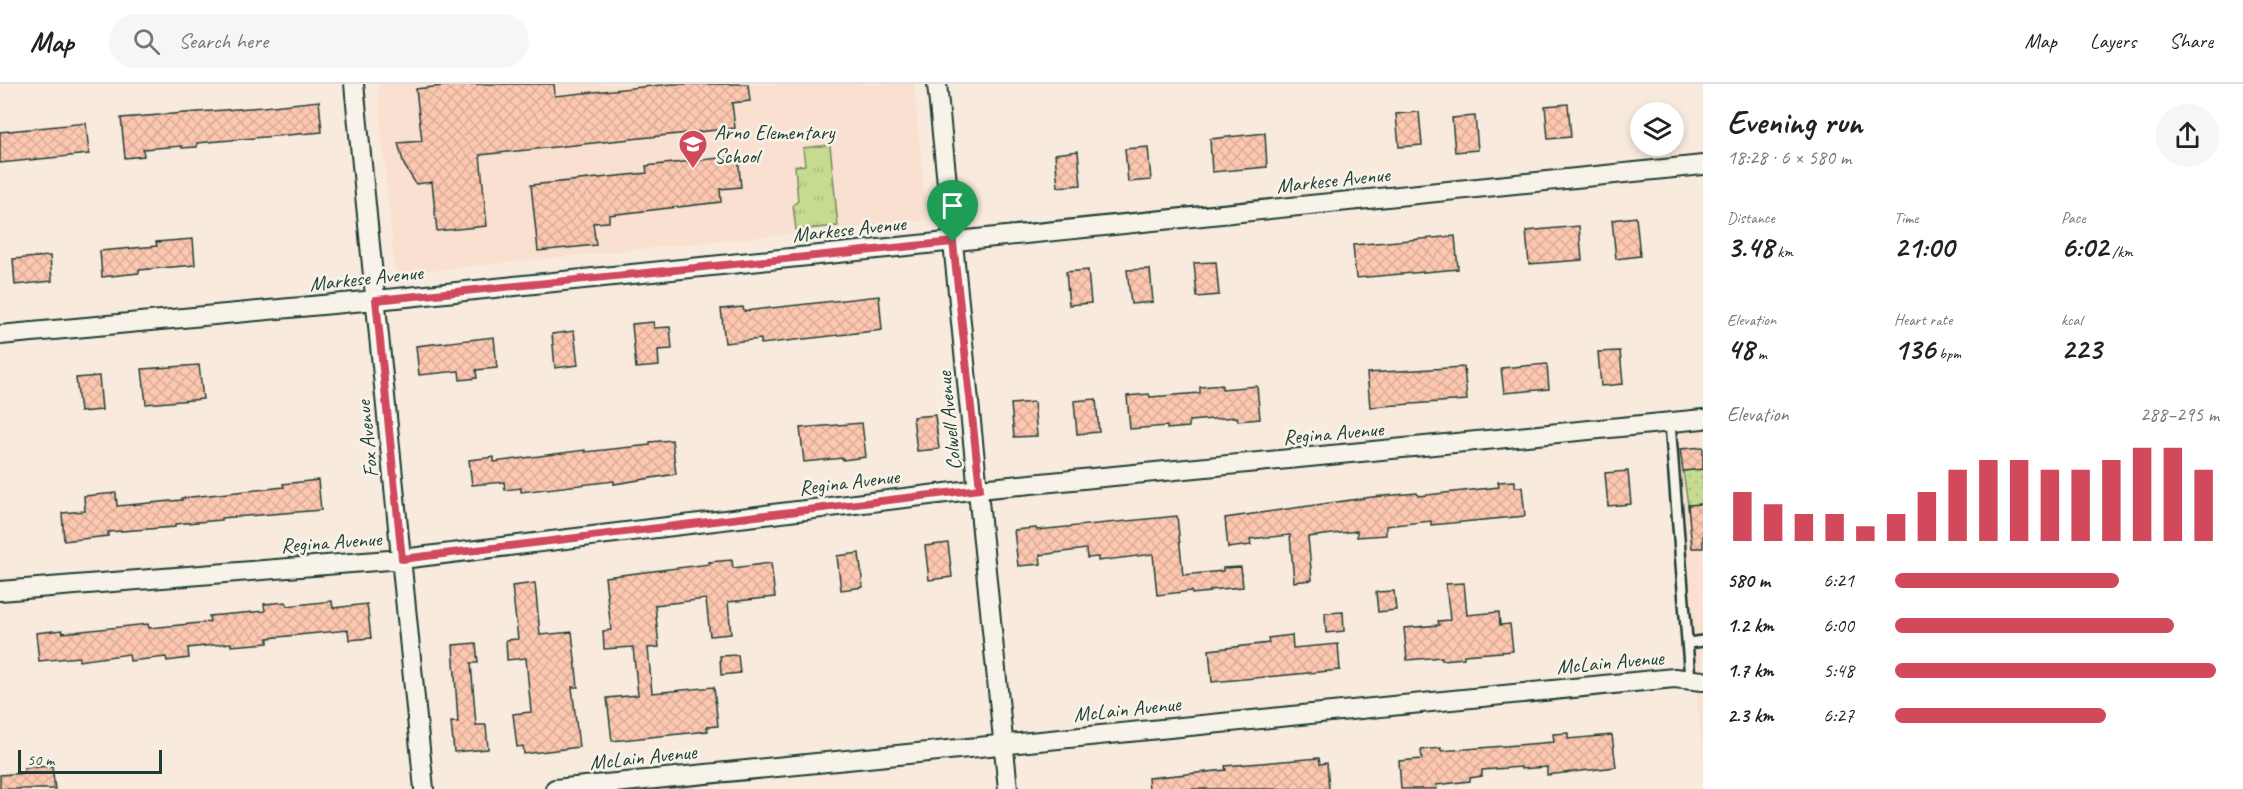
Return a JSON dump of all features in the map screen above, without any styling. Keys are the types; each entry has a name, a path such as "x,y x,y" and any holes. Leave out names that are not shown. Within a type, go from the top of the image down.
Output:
{"street":[{"name":"Fox Avenue","path":"354,84 424,789"},
{"name":"Colwell Avenue","path":"937,84 980,489 1008,789"},
{"name":"Markese Avenue","path":"0,335 376,300 1703,165"},
{"name":"Regina Avenue","path":"0,591 402,559 980,489 1703,419"},
{"name":"McLain Avenue","path":"555,789 1674,678 1697,680"}],"lane":[{"path":"1670,423 1688,643 1697,680"},
{"path":"1688,643 1703,641"}],"shaded area":[{"path":"377,84 914,84 927,220 395,274"},
{"path":"1703,419 1703,759 1670,423"}],"green space":[{"path":"830,145 838,226 796,230 793,205 798,201 795,166 805,165 803,148"},
{"path":"1703,469 1703,504 1688,505 1683,471"}],"building":[{"name":"Arno Elementary School","path":"461,84 554,84 555,96 671,84 748,84 750,101 732,103 735,128 480,155 487,226 437,231 432,182 416,184 404,165 398,143 422,141 416,89"},
{"path":"319,101 322,132 197,143 197,147 143,149 144,156 125,158 121,118"},
{"path":"1568,104 1571,137 1548,139 1545,106"},
{"path":"1419,112 1422,145 1399,147 1396,114"},
{"path":"1475,116 1478,150 1455,152 1452,118"},
{"path":"86,123 89,154 0,163 0,132"},
{"path":"1265,133 1267,167 1212,172 1210,139"},
{"path":"1148,147 1151,180 1128,182 1125,149"},
{"path":"1078,151 1081,185 1058,187 1055,154"},
{"path":"738,156 741,187 720,189 721,202 609,215 609,222 593,223 596,245 538,251 531,185 647,173 646,166"},
{"path":"1636,217 1640,256 1616,259 1612,220"},
{"path":"1579,226 1582,260 1529,264 1526,231"},
{"path":"1455,236 1458,269 1356,278 1353,245"},
{"path":"193,239 195,265 139,270 139,273 102,277 100,251 157,246 156,242"},
{"path":"50,256 52,281 15,285 13,259"},
{"path":"1216,262 1219,295 1197,297 1194,263"},
{"path":"1150,269 1153,302 1131,304 1127,270"},
{"path":"1088,270 1091,303 1069,305 1066,272"},
{"path":"879,296 882,330 761,344 761,339 725,343 721,309 743,307 744,311"},
{"path":"653,322 654,328 670,327 672,349 658,350 659,366 636,368 632,324"},
{"path":"574,331 578,365 555,368 552,334"},
{"path":"494,337 497,368 476,370 477,378 460,380 459,371 419,375 416,346"},
{"path":"1620,351 1623,384 1601,386 1598,352"},
{"path":"1547,364 1549,389 1504,393 1501,368"},
{"path":"199,365 203,399 146,404 142,369"},
{"path":"1464,367 1467,400 1370,407 1367,373"},
{"path":"99,376 102,410 80,412 76,378"},
{"path":"1222,385 1222,389 1257,386 1260,419 1238,421 1237,417 1189,421 1189,427 1130,429 1127,396 1149,394 1150,397 1200,393 1200,387"},
{"path":"1096,399 1099,432 1077,434 1074,401"},
{"path":"1034,402 1037,436 1014,437 1011,404"},
{"path":"935,415 939,449 917,451 913,417"},
{"path":"862,423 866,457 804,462 800,428"},
{"path":"672,440 676,474 614,484 614,481 521,492 521,488 505,490 504,482 472,485 469,460 494,457 494,462 585,450 585,452 650,445 650,442"},
{"path":"1703,447 1703,469 1683,471 1680,449"},
{"path":"1628,471 1631,504 1608,506 1605,473"},
{"path":"318,480 321,510 221,518 221,520 175,524 175,527 108,532 108,536 64,541 62,513 85,511 84,496 116,493 117,506 284,487 283,484"},
{"path":"1515,481 1515,487 1522,487 1525,516 1431,525 1431,521 1386,526 1386,535 1357,537 1357,531 1308,537 1312,580 1294,582 1290,535 1250,539 1251,545 1228,548 1225,518 1372,497 1417,493 1418,496 1499,487 1498,482"},
{"path":"1703,504 1703,548 1692,548 1688,505"},
{"path":"1177,516 1183,575 1241,567 1243,587 1192,594 1192,591 1157,595 1153,554 1098,561 1098,557 1087,558 1086,549 1040,555 1041,564 1018,566 1014,530 1036,528 1037,530"},
{"path":"948,543 952,577 929,580 925,546"},
{"path":"859,553 863,587 841,590 837,556"},
{"path":"732,560 733,568 771,563 775,597 728,602 731,634 710,636 706,599 655,605 659,647 648,648 652,693 714,687 718,726 707,727 708,731 612,741 607,698 638,695 633,647 604,649 603,631 611,630 605,577"},
{"path":"535,583 540,635 572,632 578,687 572,687 579,747 524,754 523,746 517,747 513,714 531,712 526,658 507,660 506,640 518,639 512,586"},
{"path":"1464,583 1467,615 1499,612 1500,625 1510,624 1513,651 1464,655 1464,658 1442,660 1442,657 1407,660 1404,628 1439,625 1438,621 1450,620 1446,584"},
{"path":"1394,591 1396,610 1378,612 1376,592"},
{"path":"332,601 333,608 367,604 371,638 349,640 348,630 268,638 268,643 231,646 231,643 188,648 189,658 167,661 166,657 130,661 129,654 79,661 79,657 39,661 36,633 62,630 63,633 148,624 149,628 210,622 209,616 265,611 264,604 286,602 287,606"},
{"path":"1343,612 1344,631 1326,633 1325,613"},
{"path":"1292,635 1293,648 1338,644 1340,670 1212,682 1209,650 1269,643 1268,638"},
{"path":"476,643 478,663 471,663 476,725 486,725 488,749 454,752 451,722 458,722 453,645"},
{"path":"738,655 740,673 721,675 720,656"},
{"path":"1568,733 1568,739 1612,735 1616,767 1547,775 1547,767 1482,770 1482,776 1470,778 1470,781 1436,785 1437,789 1401,789 1399,761 1422,759 1421,750 1441,748 1441,751 1554,742 1553,734"},
{"path":"1319,758 1320,764 1327,763 1329,789 1149,789 1148,778 1226,770 1225,766"},
{"path":"52,766 55,789 0,789 0,775 24,773 24,768"}],"place":[{"name":"Arno Elementary School","path":"693,170"}],"route":[{"path":"953,242 980,489 402,559 376,300 953,242"}]}
